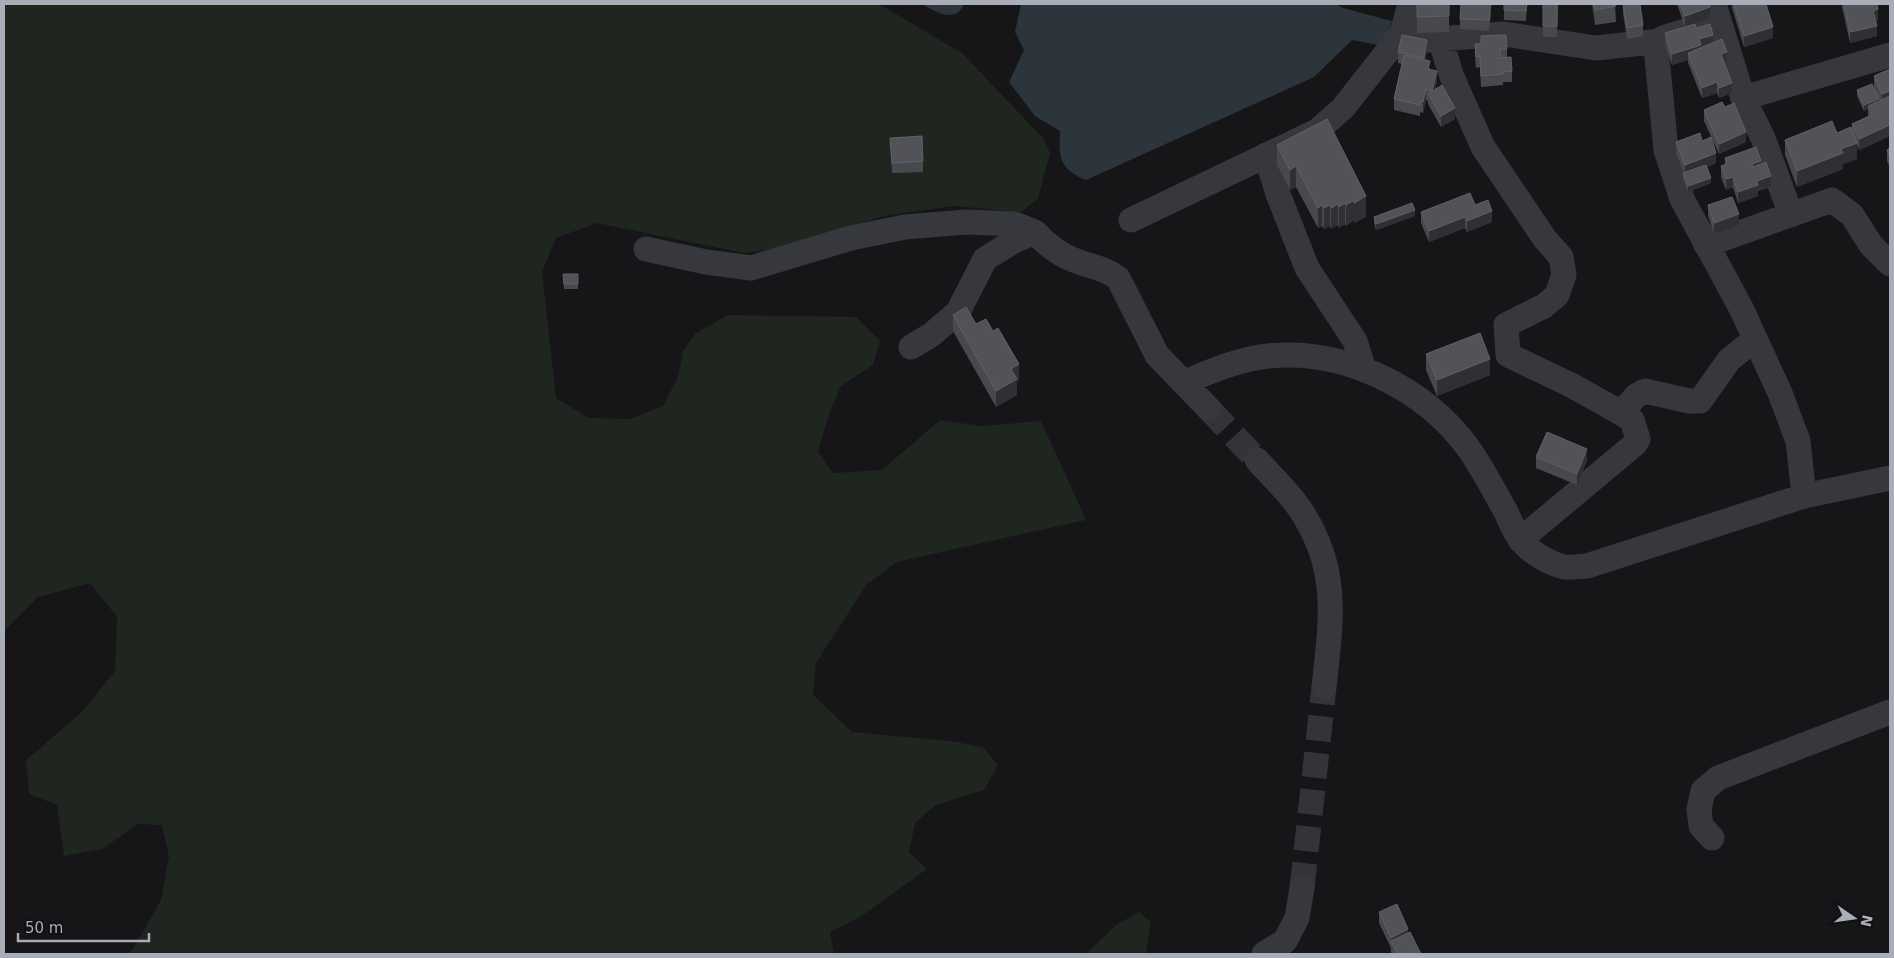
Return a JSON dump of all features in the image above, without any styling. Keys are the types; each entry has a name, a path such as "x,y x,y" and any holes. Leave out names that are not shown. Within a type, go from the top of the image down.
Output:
{"street":[{"path":"1131,220 1317,131 1343,108 1402,33 1410,4"},
{"path":"1402,33 1425,40 1504,34 1596,48 1652,42 1716,12 1743,98 1763,138 1791,215"},
{"path":"1440,39 1452,77 1483,147 1545,239 1560,257 1564,275 1557,295 1544,306 1506,324 1508,356 1571,385 1622,413 1632,420 1638,439 1636,444 1520,540"},
{"path":"1652,42 1656,47 1666,150 1682,199 1741,308 1780,393 1798,441 1804,496"},
{"path":"1743,98 1890,55"},
{"path":"1266,155 1278,194 1307,268 1356,341 1364,369"},
{"path":"1706,246 1832,200 1852,215 1871,245 1890,264"},
{"path":"646,250 706,262 751,268 851,238 905,227 976,222 1015,224 1035,232 1043,241 1073,260 1108,270 1118,278 1157,355 1209,408"},
{"path":"911,347 931,335 958,312 984,258 1014,240 1035,232"},
{"path":"1622,413 1636,396 1645,391 1689,401 1700,401 1730,360 1755,339"},
{"path":"1185,382 1235,362 1267,356 1299,355 1364,369 1396,385 1425,403 1450,425 1470,450 1488,479 1520,540 1539,556 1564,567 1587,566 1804,496 1890,478"},
{"path":"1257,460 1302,512 1326,567 1331,595 1330,631 1324,687"},
{"path":"1712,838 1701,826 1699,809 1703,791 1718,778 1890,712"},
{"path":"1264,954 1286,941 1297,918 1302,888"}],"shaded area":[{"path":"4,4 879,4 962,53 1044,139 1050,153 1038,199 1021,212 954,206 883,216 790,247 744,253 597,223 556,238 542,272 556,398 589,418 630,419 663,406 678,377 683,351 695,334 728,315 856,317 880,341 873,365 841,386 829,414 818,452 833,473 882,470 940,420 981,426 1041,421 1086,520 897,562 867,584 816,663 813,695 852,732 950,741 983,747 998,765 984,790 936,805 915,823 909,852 927,869 860,917 830,932 834,954 127,954 133,949 161,900 169,857 162,825 138,824 102,849 64,856 57,805 29,794 26,760 82,712 115,671 117,617 90,583 38,597 4,631"},
{"path":"922,4 964,4 955,14 944,15"},
{"path":"1021,4 1336,4 1343,8 1392,21 1383,46 1352,40 1314,77 1086,180 1070,171 1063,162 1060,149 1060,131 1035,116 1009,82 1024,50 1015,32"},
{"path":"1139,912 1151,922 1146,954 1086,954 1116,925"}],"building":[{"path":"1417,4 1449,4 1449,16 1417,17"},
{"path":"1461,4 1491,4 1489,20 1460,19"},
{"path":"1504,4 1527,4 1526,11 1504,10"},
{"path":"1543,4 1557,4 1557,26 1543,26"},
{"path":"1594,4 1615,4 1616,6 1595,10"},
{"path":"1623,4 1640,4 1643,25 1627,28"},
{"path":"1681,4 1709,4 1710,7 1685,16"},
{"path":"1734,4 1766,4 1773,27 1744,36"},
{"path":"1844,4 1877,4 1878,9 1873,11 1877,26 1850,32"},
{"path":"1695,24 1696,28 1710,24 1713,35 1699,39 1701,45 1672,54 1665,33"},
{"path":"1402,35 1427,40 1424,58 1398,52"},
{"path":"1506,35 1507,49 1500,49 1500,58 1511,57 1512,71 1503,72 1503,74 1481,76 1480,56 1476,57 1475,44 1481,44 1481,36"},
{"path":"1722,39 1727,52 1721,54 1732,83 1719,88 1717,82 1702,88 1688,53"},
{"path":"1404,55 1430,61 1428,69 1437,71 1432,91 1426,89 1423,102 1420,101 1420,105 1394,99"},
{"path":"1890,69 1890,91 1882,94 1874,76"},
{"path":"1872,84 1879,99 1864,105 1857,90"},
{"path":"1442,85 1455,108 1441,116 1428,94"},
{"path":"1890,96 1890,125 1859,139 1852,124 1872,115 1868,106"},
{"path":"1722,102 1725,107 1734,103 1746,132 1719,144 1704,110"},
{"path":"1327,119 1366,196 1354,203 1354,200 1339,207 1338,204 1331,208 1330,205 1324,208 1322,205 1318,208 1296,166 1290,170 1277,145"},
{"path":"1832,121 1837,133 1851,127 1857,143 1841,149 1843,153 1797,171 1785,140"},
{"path":"1700,133 1702,141 1711,137 1716,153 1685,165 1676,142"},
{"path":"922,136 923,161 892,163 890,138"},
{"path":"1756,147 1761,161 1752,164 1753,167 1766,162 1771,176 1757,181 1758,185 1738,192 1733,177 1726,179 1721,166 1727,164 1725,158"},
{"path":"1706,165 1711,178 1688,186 1683,173"},
{"path":"1470,193 1475,205 1488,200 1492,211 1467,221 1465,217 1429,231 1421,212"},
{"path":"1732,197 1739,214 1714,223 1708,205"},
{"path":"1412,203 1415,210 1376,224 1374,217"},
{"path":"563,274 578,274 578,284 564,284"},
{"path":"966,307 976,324 986,319 993,331 998,328 1019,364 1011,369 1017,379 996,391 953,315"},
{"path":"1480,333 1490,359 1437,380 1426,354"},
{"path":"1547,432 1587,449 1577,474 1536,457"},
{"path":"1397,904 1408,929 1391,938 1379,912"},
{"path":"1410,932 1421,954 1398,954 1391,941"}],"tunnel":[{"path":"1209,409 1257,460"},
{"path":"1302,888 1324,687"}]}
